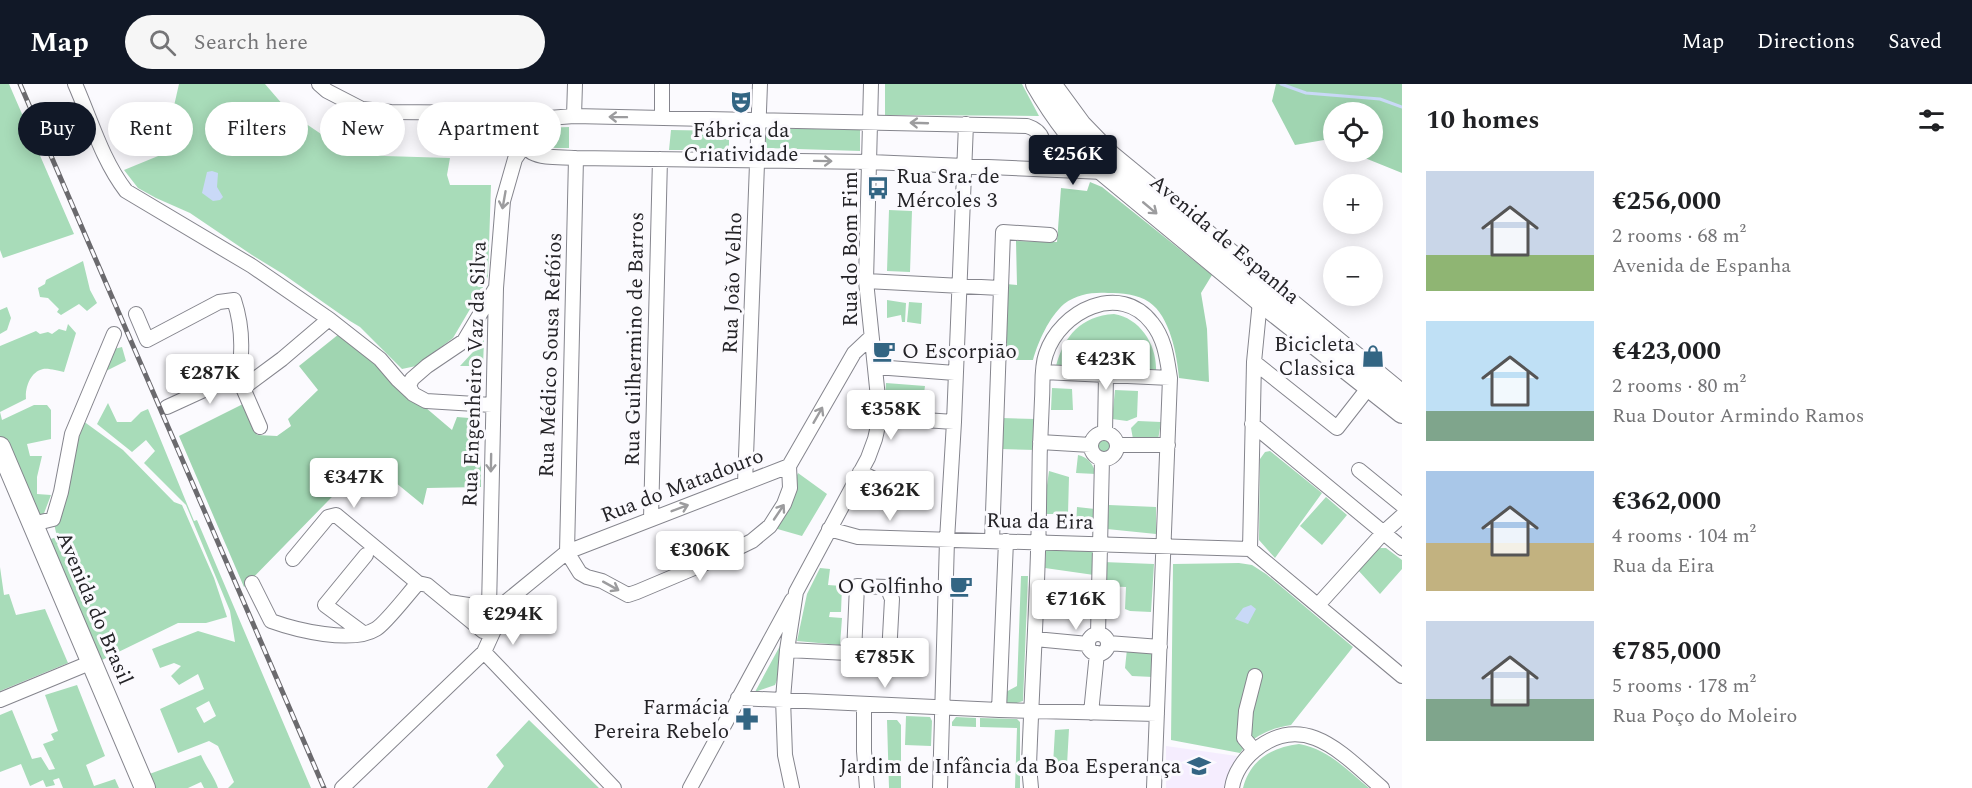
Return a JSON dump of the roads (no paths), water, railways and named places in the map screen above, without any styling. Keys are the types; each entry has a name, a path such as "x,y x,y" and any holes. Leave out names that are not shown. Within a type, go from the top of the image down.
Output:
{"main road":[{"name":"Avenida de Espanha","path":"1036,84 1050,108 1084,152 1104,172 1260,301 1402,413"},
{"name":"Avenida de Espanha","path":"1051,84 1080,125 1110,155 1402,395"},
{"name":"Avenida do Brasil","path":"0,447 33,524 132,788"},
{"name":"Avenida do Brasil","path":"0,476 145,788"}],"street":[{"path":"75,84 103,151 118,181 126,191 252,266 329,319 380,359 413,394 426,401 492,405"},
{"path":"319,84 327,91 362,109 417,112"},
{"path":"574,84 574,116"},
{"path":"662,84 662,118"},
{"name":"Rua João Velho","path":"746,483 760,84"},
{"name":"Rua do Bom Fim","path":"792,788 785,755 783,699 786,650 796,592 860,472 875,439 880,417 866,281 871,84"},
{"path":"561,117 871,121 1027,126 1037,129 1043,138 1042,169"},
{"path":"939,788 946,540 954,422 966,124"},
{"name":"Rua Engenheiro Vaz da Silva","path":"487,628 500,620 489,609 496,288 503,201 517,156"},
{"path":"552,156 870,162 1104,172"},
{"name":"Rua Médico Sousa Refóios","path":"567,552 576,158"},
{"name":"Rua Guilhermino de Barros","path":"651,519 660,159"},
{"path":"999,710 1000,288 1003,232 1050,235"},
{"path":"866,281 1000,288"},
{"path":"413,394 409,386 412,379 464,341 496,288"},
{"path":"136,314 147,340 219,302 234,300 241,333 241,381 260,427"},
{"path":"1260,301 1254,362 1250,549 1402,676"},
{"path":"1031,788 1029,766 1043,372 1046,354 1062,328 1082,310 1110,302 1124,303 1139,310 1152,323 1165,346 1170,378 1154,788"},
{"path":"167,406 241,381 298,344 329,319"},
{"path":"33,524 53,519 61,492 72,434 114,334"},
{"name":"Rua do Matadouro","path":"489,609 567,552 789,466 854,354 871,337"},
{"path":"1254,362 1337,428 1369,387"},
{"path":"876,367 955,373"},
{"path":"1043,372 1170,378"},
{"path":"1105,433 1106,375"},
{"path":"880,417 954,422"},
{"path":"1252,424 1402,548"},
{"path":"1102,459 1093,452 1091,445 1094,438 1105,433 1112,436 1117,445"},
{"path":"1040,442 1091,445"},
{"path":"1117,445 1168,445"},
{"path":"1102,459 1112,455 1117,445"},
{"path":"1091,713 1098,644 1102,459"},
{"path":"567,552 580,573 602,581 627,595 637,592 752,541 770,526 784,504 790,488 789,466"},
{"path":"1359,470 1402,505"},
{"path":"860,472 884,484"},
{"path":"293,559 328,517 336,515 418,584 427,585 487,628"},
{"path":"1318,605 1383,533 1402,516"},
{"name":"Rua da Eira","path":"829,529 858,537 1250,549"},
{"path":"363,633 325,605 366,555"},
{"path":"252,584 271,621 297,630 351,636 376,629 418,584"},
{"path":"786,650 889,655 892,599 887,587 857,586 854,653"},
{"path":"690,788 796,592"},
{"path":"449,602 489,609"},
{"path":"489,609 477,616 487,628 498,665"},
{"path":"342,788 480,656 487,628"},
{"path":"1035,639 1160,647"},
{"path":"480,656 498,665 614,788"},
{"path":"0,700 87,664"},
{"path":"1254,750 1244,738 1246,711 1255,676"},
{"path":"738,698 999,710 1157,714"},
{"path":"864,704 867,788"},
{"path":"1232,788 1245,758 1254,750 1278,736 1298,734 1316,737 1333,747 1382,788"}],"water":[{"path":"207,172 218,173 217,187 223,197 220,200 213,201 202,193"},
{"path":"1251,605 1256,609 1248,624 1235,619 1243,608"}],"waterway":[{"path":"1281,84 1306,93 1380,99 1402,107"}],"railway":[{"path":"20,84 324,788"}],"place":[{"name":"Fábrica da Criatividade","path":"741,102"},
{"name":"Rua Sra. de Mércoles 3","path":"878,188"},
{"name":"O Escorpião","path":"884,351"},
{"name":"Bicicleta Classica","path":"1373,356"},
{"name":"O Golfinho","path":"961,586"},
{"name":"Farmácia Pereira Rebelo","path":"747,719"},
{"name":"Jardim de Infância da Boa Esperança","path":"1199,766"}]}
